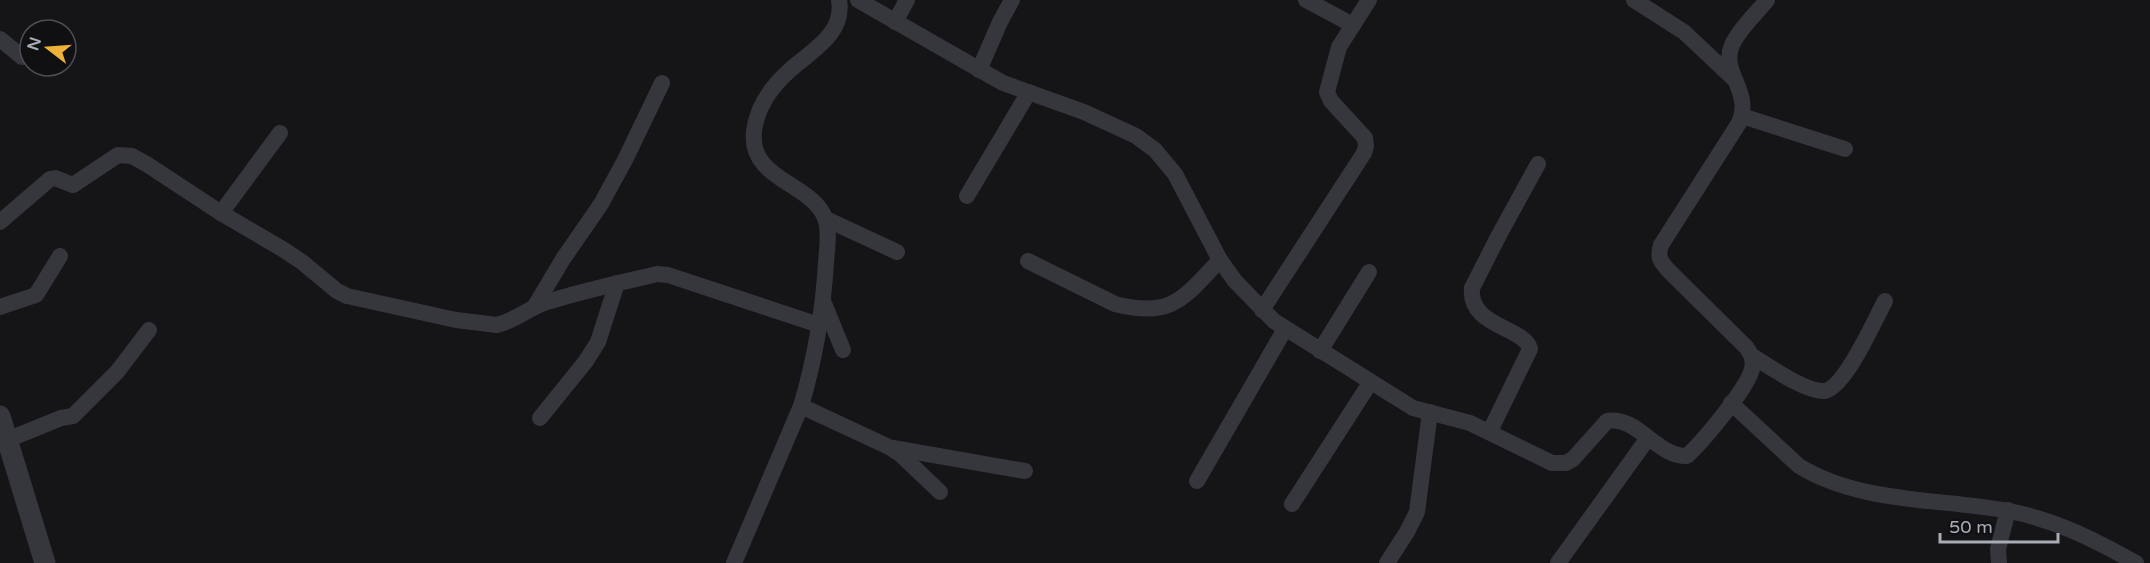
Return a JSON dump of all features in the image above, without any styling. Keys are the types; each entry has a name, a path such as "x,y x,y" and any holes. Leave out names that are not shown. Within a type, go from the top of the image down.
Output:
{"street":[{"path":"734,563 801,406 809,379 823,300 828,238 826,219 820,209 758,159 754,145 754,132 758,114 778,81 822,44 836,26 840,0"},
{"path":"858,0 1003,83 1136,136 1155,150 1175,174 1234,281 1262,310 1285,329 1413,408 1455,418 1490,431 1552,463 1560,464 1573,459 1607,421 1615,420 1625,422 1673,454 1687,456 1750,376 1753,366 1752,356"},
{"path":"895,22 907,0"},
{"path":"979,70 1012,0"},
{"path":"1306,0 1353,25"},
{"path":"1262,310 1364,153 1365,138 1331,101 1327,92 1339,47 1369,0"},
{"path":"1634,0 1684,32 1736,80"},
{"path":"1767,0 1732,45 1729,56 1730,66 1743,99 1742,116 1660,245 1658,255 1660,261 1746,347 1752,356 1801,384 1823,392 1839,384 1885,301"},
{"path":"0,39 18,54"},
{"path":"535,306 563,259 601,204 662,83"},
{"path":"967,196 1029,92"},
{"path":"1742,116 1845,149"},
{"path":"221,213 280,133"},
{"path":"0,222 50,179 55,178 73,184 118,155 132,156 302,262 337,291 347,296 456,320 497,325 535,306 657,274 668,275 819,325"},
{"path":"1490,431 1530,349 1523,340 1493,323 1474,306 1472,288 1538,164"},
{"path":"826,219 897,252"},
{"path":"0,307 36,295 60,256"},
{"path":"1028,261 1115,304 1129,308 1159,308 1172,305 1182,299 1221,260"},
{"path":"1320,351 1370,272"},
{"path":"540,418 586,362 598,342 617,283"},
{"path":"823,300 843,350"},
{"path":"1197,481 1285,329"},
{"path":"7,440 61,418 73,416 117,372 148,330"},
{"path":"1292,504 1370,383"},
{"path":"1731,403 1799,466 1811,474 1873,493 2008,510 2046,519 2086,535 2136,563"},
{"path":"801,406 889,447 900,454 940,492"},
{"path":"1387,563 1417,512 1430,412"},
{"path":"0,416 45,563"},
{"path":"1558,563 1648,438"},
{"path":"889,447 1025,471"},
{"path":"1999,563 1998,549 2008,510"}]}
